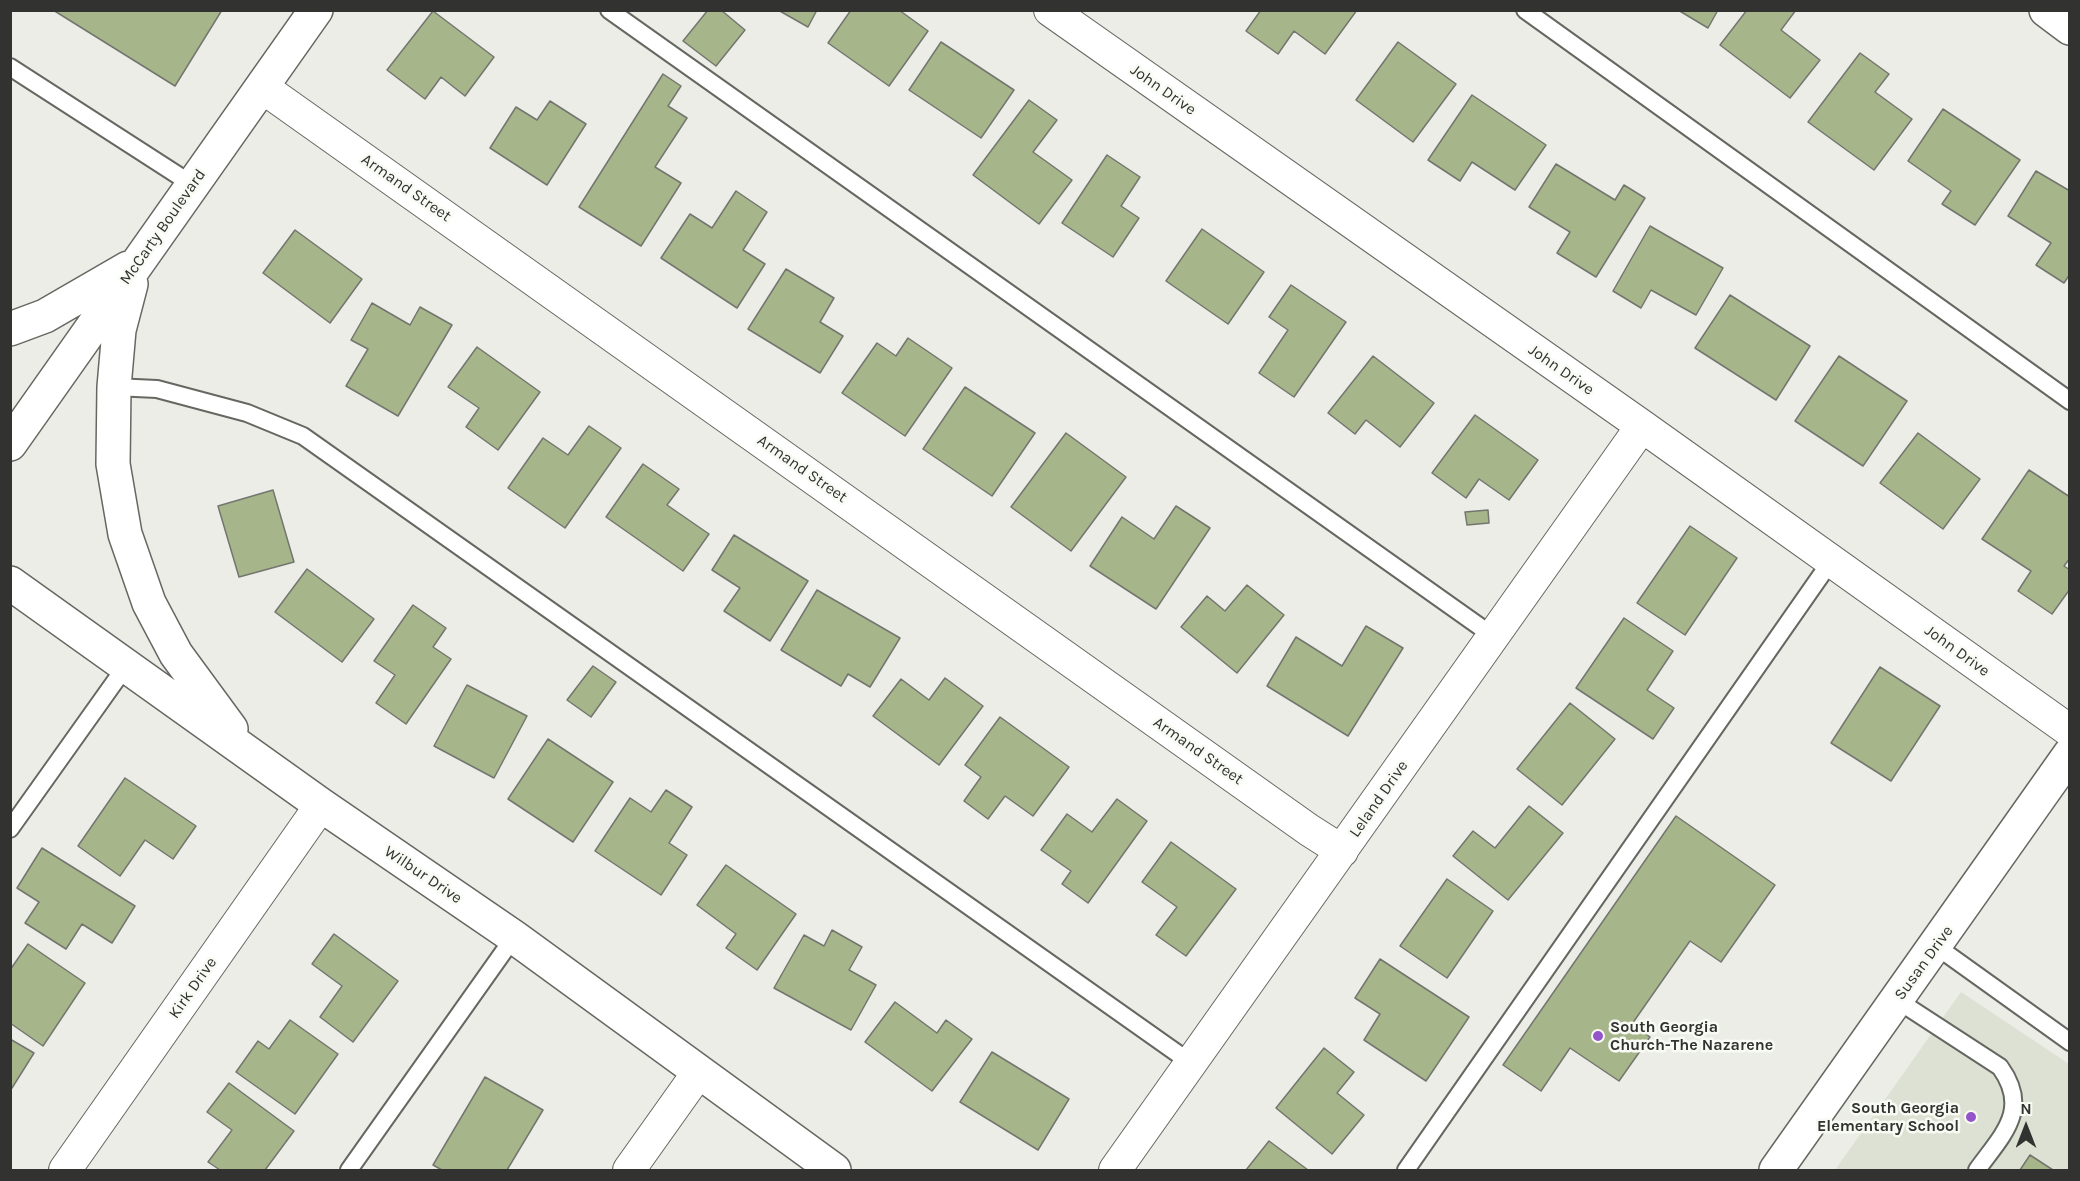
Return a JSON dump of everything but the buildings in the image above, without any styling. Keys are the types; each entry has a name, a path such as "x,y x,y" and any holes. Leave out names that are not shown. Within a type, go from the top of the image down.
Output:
{"street":[{"name":"McCarty Boulevard","path":"10,444 316,10"},
{"name":"John Drive","path":"1050,10 2070,731"},
{"path":"2046,10 2070,28"},
{"name":"Armand Street","path":"262,87 1309,830 1342,851"},
{"path":"10,329 45,316 137,262"},
{"path":"137,262 119,330 114,387 113,464 125,534 149,603 176,654 248,752"},
{"name":"Leland Drive","path":"1114,1170 1641,426"},
{"name":"Wilbur Drive","path":"10,583 321,805 514,938 834,1170"},
{"name":"Susan Drive","path":"1776,1170 2070,754"},
{"name":"Kirk Drive","path":"65,1170 321,805"},
{"path":"629,1170 698,1073"}],"lane":[{"path":"609,10 1493,636"},
{"path":"1525,10 2070,401"},
{"path":"10,67 193,185"},
{"path":"114,387 157,389 247,413 303,436 1191,1063"},
{"path":"1406,1170 1831,561"},
{"path":"10,829 126,666"},
{"path":"349,1170 514,938"},
{"path":"1936,946 2070,1041"},
{"path":"1897,1000 2000,1067 2009,1081 2014,1101 2010,1123 1977,1170"}],"shaded area":[{"name":"South Georgia Elementary School","path":"1961,992 2069,1064 2069,1170 1835,1170"}],"place":[{"name":"South Georgia Church-The Nazarene","path":"1598,1036"},
{"name":"South Georgia Elementary School","path":"1971,1117"}]}
